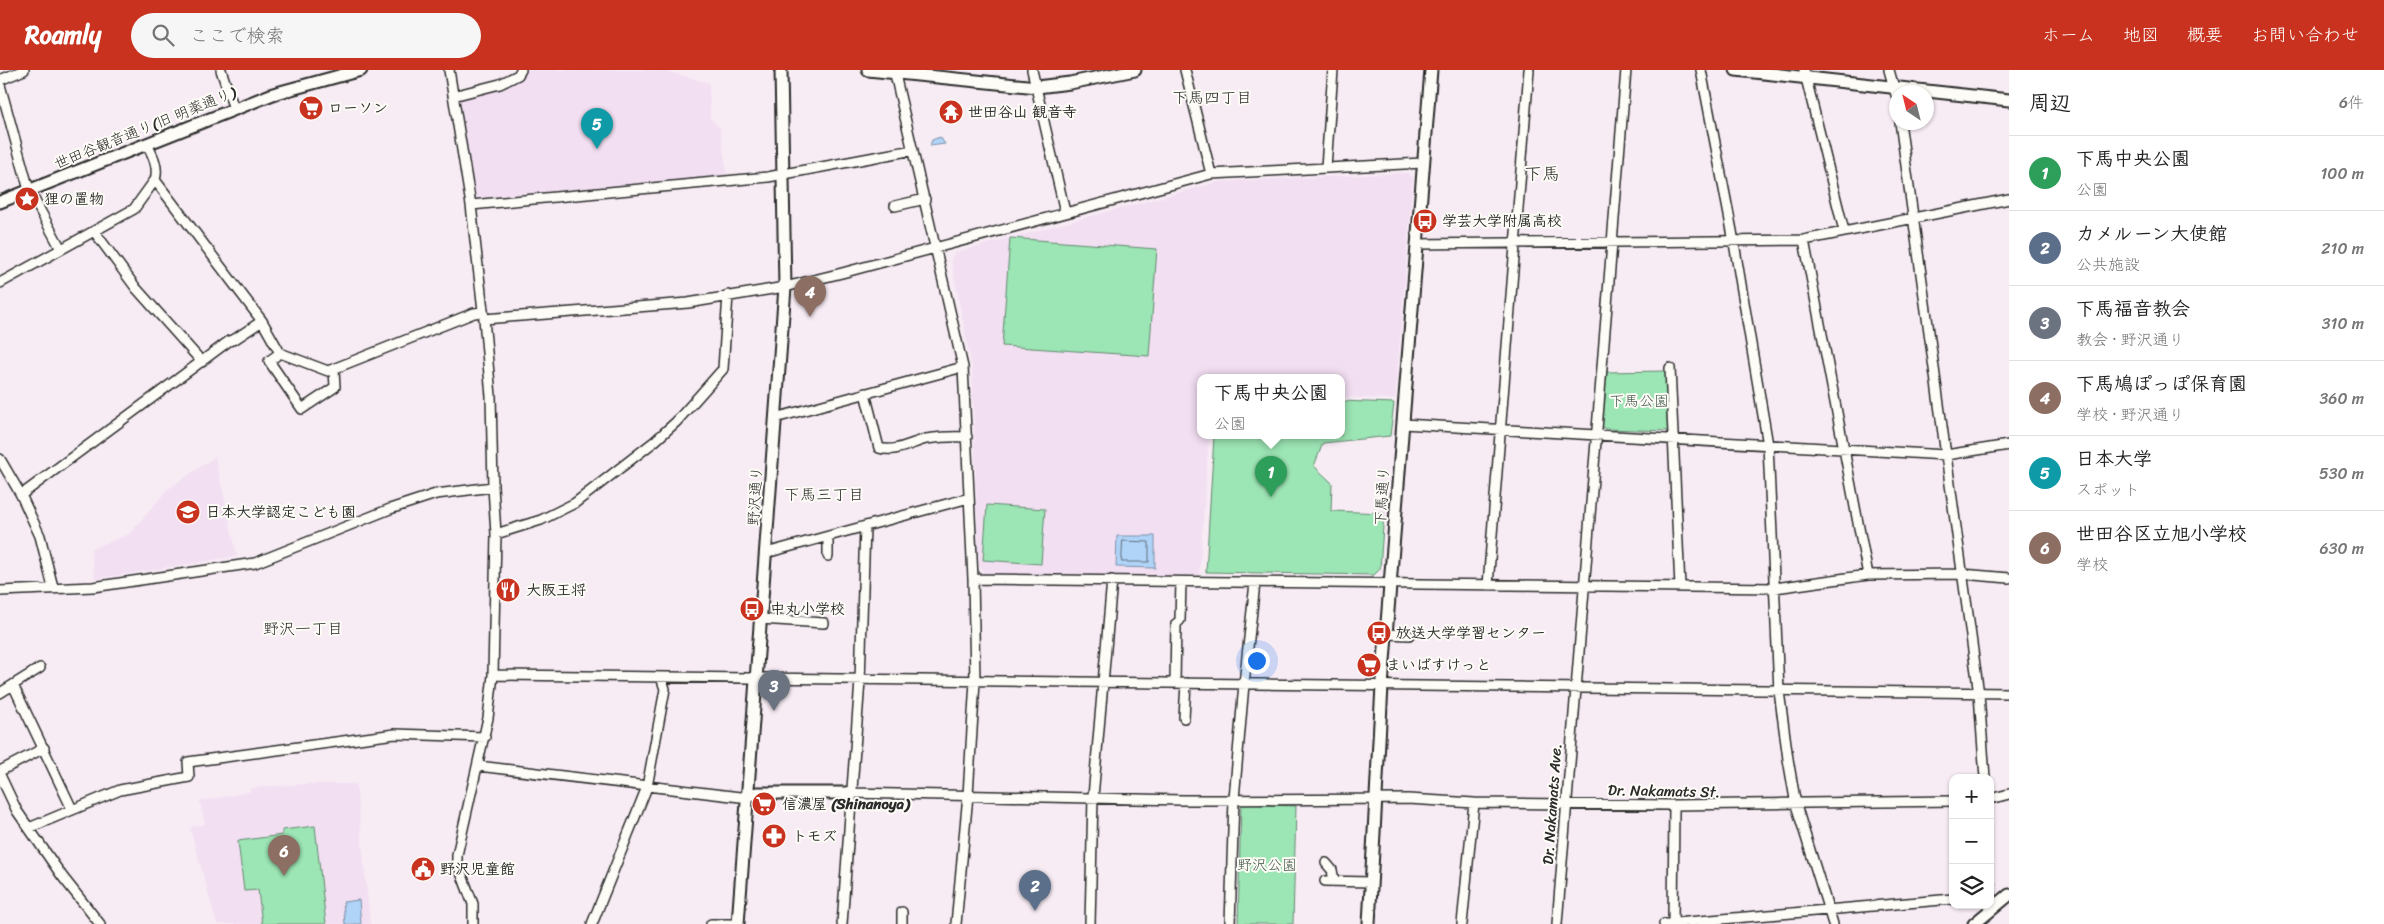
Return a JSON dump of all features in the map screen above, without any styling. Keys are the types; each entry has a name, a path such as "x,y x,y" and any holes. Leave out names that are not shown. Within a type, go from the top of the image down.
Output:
{"street":[{"path":"0,80 24,70"},
{"path":"221,70 234,109"},
{"name":"世田谷観音通り(旧 明薬通り)","path":"0,202 234,109 284,91 361,70"},
{"path":"449,70 471,205 483,315 491,396 492,487 496,534 493,675 485,737 459,844 457,862 473,904 473,924"},
{"path":"454,96 500,84 518,75 520,70"},
{"name":"野沢通り","path":"738,924 785,286 781,70"},
{"path":"868,70 1037,87 1070,84 1135,70"},
{"path":"1032,70 1064,212"},
{"path":"1185,70 1211,174"},
{"path":"1326,167 1333,70"},
{"name":"下馬通り","path":"1369,924 1382,686 1431,70"},
{"path":"1488,585 1529,70"},
{"name":"Dr. Nakamats Ave.","path":"1557,924 1626,70"},
{"path":"1701,70 1768,444 1779,691 1796,805 1833,924"},
{"path":"1736,70 1804,74 1889,90"},
{"path":"1889,70 1893,85"},
{"path":"894,72 963,367 973,579 975,681 968,795 956,924"},
{"path":"1804,74 1844,231"},
{"path":"0,85 29,190 61,249"},
{"path":"1934,94 2009,100"},
{"path":"1901,130 1979,694 1985,774"},
{"path":"0,283 134,209 155,180 157,173 156,164 147,144"},
{"path":"471,205 783,175 913,150"},
{"path":"155,180 262,321 280,353 328,371 474,313 483,315 653,307 688,303 785,286 936,248 1064,212 1211,174 1423,163"},
{"path":"895,206 924,199"},
{"path":"1417,244 1804,240 2009,199"},
{"path":"94,231 136,288 202,362"},
{"path":"1804,240 1868,575"},
{"path":"496,534 540,520 575,503 655,441 676,422 723,368 728,295"},
{"path":"22,495 229,341 262,321"},
{"path":"280,353 269,362 302,409 335,387 334,370"},
{"path":"776,418 963,367"},
{"path":"1670,368 1680,587"},
{"path":"865,393 879,448 887,451 944,436 966,437"},
{"path":"1403,424 1946,455 2009,446"},
{"path":"0,459 22,495 40,536 53,588"},
{"path":"0,591 93,587 255,563 390,509 436,494 492,487"},
{"path":"766,553 969,498"},
{"path":"842,924 860,680 865,527"},
{"path":"828,537 828,556"},
{"path":"973,579 1775,588 1868,575 1962,574 2009,578"},
{"path":"1090,924 1093,797 1112,580"},
{"path":"1174,683 1176,624 1180,620 1181,582"},
{"path":"1230,924 1234,799 1255,583"},
{"path":"760,620 824,623"},
{"path":"1386,634 1410,634"},
{"path":"0,693 40,668"},
{"path":"493,675 1575,687 1979,694 2009,692"},
{"path":"592,924 647,787 664,689 661,677"},
{"path":"1184,718 1186,683"},
{"path":"14,685 72,809"},
{"path":"29,828 120,790 189,776 188,762 395,734 485,737"},
{"path":"0,771 44,748"},
{"path":"478,766 735,797 757,793 851,794"},
{"path":"0,775 17,811 62,876 100,924"},
{"name":"Dr. Nakamats St.","path":"851,794 1375,800 1674,806 1949,801"},
{"path":"1994,798 2009,794"},
{"path":"1462,924 1474,803"},
{"path":"1674,806 1670,924 1949,899"},
{"path":"1326,863 1332,870 1329,881 1372,882"},
{"path":"1994,900 2009,895"},
{"path":"1974,924 1986,909"},
{"path":"902,912 902,924"},
{"path":"711,924 731,924"}],"shaded area":[{"path":"523,70 661,70 709,83 710,118 720,128 727,175 476,198 459,98"},
{"path":"1407,173 1413,177 1395,399 1345,397 1345,374 1197,374 1197,439 1209,439 1199,575 984,574 979,566 972,368 951,259 954,253 1218,182"},
{"name":"日本大学認定こども園","path":"215,457 237,556 95,579 91,549 130,534 167,490"},
{"path":"310,784 356,784 370,924 217,924 190,828 205,824 200,801 250,792 250,788"}],"green space":[{"path":"1010,238 1157,249 1149,356 1002,346"},
{"name":"下馬公園","path":"1667,371 1671,431 1605,429 1602,425 1604,372"},
{"path":"1345,401 1394,403 1390,436 1323,443 1314,466 1332,483 1331,511 1384,513 1380,569 1374,575 1206,572 1214,439 1345,439"},
{"path":"987,505 1045,509 1041,564 983,560"},
{"name":"野沢公園","path":"1241,804 1296,806 1293,924 1238,924"},
{"path":"315,826 326,924 262,924 258,890 244,891 238,841 282,835 282,830"}],"water":[{"path":"940,137 945,144 930,146 932,140"},
{"path":"1117,536 1155,536 1155,568 1116,567"},
{"path":"359,900 361,924 345,924 343,902"}],"place":[{"name":"ローソン","path":"311,108"},
{"name":"世田谷山 観音寺","path":"951,112"},
{"name":"日本大学","path":"597,149"},
{"name":"狸の置物","path":"27,199"},
{"name":"学芸大学附属高校","path":"1425,221"},
{"name":"下馬鳩ぽっぽ保育園","path":"810,317"},
{"name":"下馬中央公園","path":"1271,497"},
{"name":"日本大学認定こども園","path":"188,512"},
{"name":"大阪王将","path":"508,590"},
{"name":"中丸小学校","path":"752,609"},
{"name":"放送大学学習センター","path":"1379,633"},
{"name":"まいばすけっと","path":"1369,665"},
{"name":"下馬福音教会","path":"774,711"},
{"name":"信濃屋 (Shinanoya)","path":"764,804"},
{"name":"トモズ","path":"774,836"},
{"name":"野沢児童館","path":"423,869"},
{"name":"世田谷区立旭小学校","path":"284,876"},
{"name":"カメルーン大使館","path":"1035,911"}],"district":[{"name":"下馬四丁目","path":"1212,97"},
{"name":"下馬","path":"1542,174"},
{"name":"下馬三丁目","path":"824,494"},
{"name":"野沢一丁目","path":"303,628"}]}
